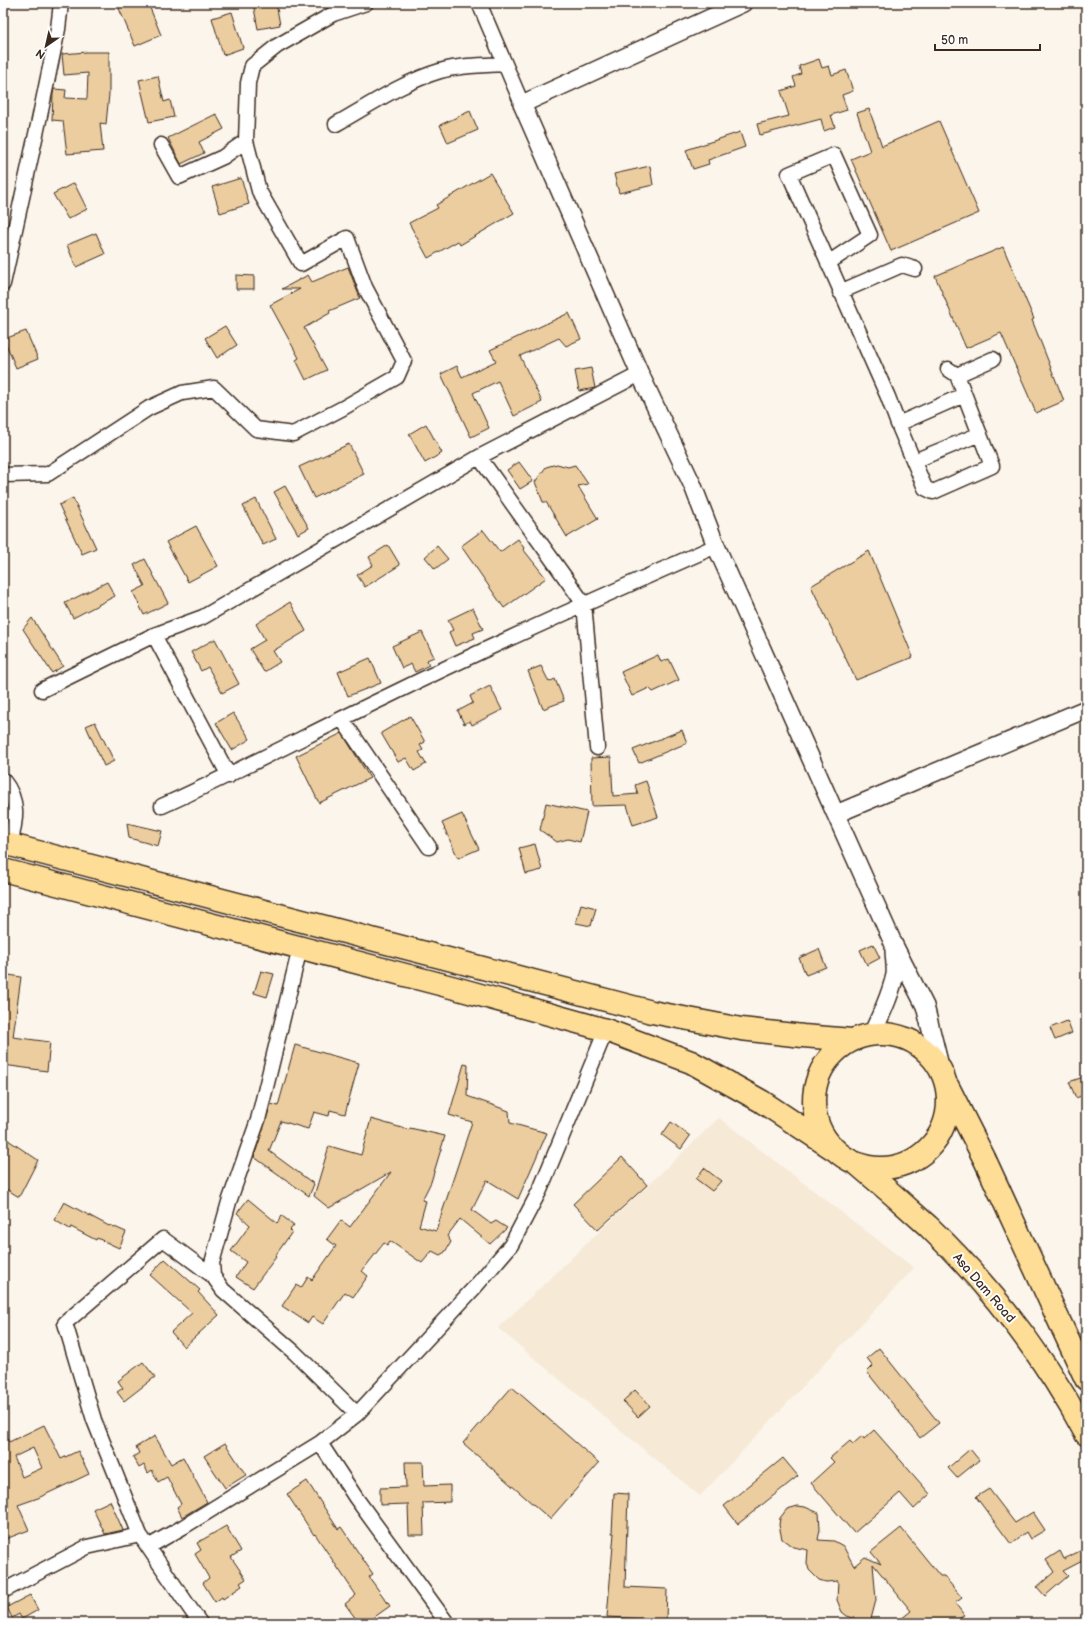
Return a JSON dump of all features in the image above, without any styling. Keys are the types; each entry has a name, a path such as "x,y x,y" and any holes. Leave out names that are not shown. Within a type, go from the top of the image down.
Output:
{"main road":[{"path":"6,844 652,1012 741,1029 803,1036 862,1037 893,1034 912,1041 929,1053 944,1077 985,1160 1086,1378"},
{"path":"3,870 606,1030 691,1062 761,1101 856,1163 874,1168 893,1167 911,1162 926,1151 938,1137 946,1120 949,1102 944,1077"},
{"path":"836,1150 822,1132 815,1112 814,1090 821,1070 834,1052 862,1037"},
{"name":"Asa Dam Road","path":"856,1163 928,1226 970,1270 1042,1361 1068,1399 1086,1434"}],"street":[{"path":"3,284 40,118 58,29 60,3"},
{"path":"3,474 48,474 149,408 182,393 214,388 256,429 293,434 343,408 397,377 404,361 365,287 347,238 301,264 259,191 246,142 248,83 252,66 268,52 293,36 333,14 366,3"},
{"path":"478,3 640,374 693,486 716,546 894,945 925,1006 944,1077"},
{"path":"522,104 742,3"},
{"path":"336,124 411,82 441,70 470,66 505,64"},
{"path":"161,144 179,177 223,157 246,142"},
{"path":"828,263 870,235 834,155 789,174 840,292 888,397 925,488 933,492 992,466 964,395 952,372 993,359"},
{"path":"840,292 902,265 915,269"},
{"path":"42,690 154,634 203,617 479,457 640,374"},
{"path":"898,424 964,395"},
{"path":"914,461 980,434"},
{"path":"479,457 584,604 598,748"},
{"path":"162,806 229,776 342,719 584,604 716,546"},
{"path":"154,634 229,776"},
{"path":"836,814 1086,708"},
{"path":"342,719 429,847"},
{"path":"3,780 12,791 16,821 6,844"},
{"path":"862,1037 883,1012 895,974 894,945"},
{"path":"212,1276 212,1263 229,1202 258,1120 300,948"},
{"path":"3,1590 87,1547 144,1541 183,1527 320,1443 357,1414 475,1287 511,1245 540,1190 606,1030"},
{"path":"200,1623 144,1541 94,1420 65,1323 163,1239 212,1276 223,1290 294,1352 357,1414"},
{"path":"320,1443 356,1498 447,1623"}],"shaded area":[{"path":"719,1118 914,1268 700,1496 498,1328"}],"building":[{"path":"126,3 148,3 161,35 135,46 118,6"},
{"path":"253,3 276,3 280,25 258,29"},
{"path":"232,12 243,48 223,55 212,18"},
{"path":"109,52 109,94 106,124 100,123 103,151 67,154 63,121 52,120 53,94 54,89 66,90 65,98 87,99 88,73 64,75 62,54"},
{"path":"819,59 822,68 829,66 832,75 846,70 853,91 842,95 847,110 831,115 835,127 824,131 821,119 760,135 757,124 789,116 781,91 796,86 793,77 801,74 799,66"},
{"path":"158,76 164,102 170,100 174,117 149,122 139,80"},
{"path":"869,109 882,146 939,121 979,213 891,251 851,159 870,151 857,113"},
{"path":"470,111 478,130 448,143 440,125"},
{"path":"216,114 224,129 199,142 204,153 181,164 168,138"},
{"path":"740,132 745,147 708,160 709,164 693,169 686,150"},
{"path":"650,166 653,185 619,193 614,174"},
{"path":"490,173 514,213 460,245 458,241 428,258 409,223 438,208 436,205"},
{"path":"241,178 249,204 220,213 212,187"},
{"path":"74,183 87,209 68,219 53,194"},
{"path":"96,233 105,254 76,267 67,245"},
{"path":"1003,247 1034,319 1032,320 1064,401 1036,413 1001,333 966,348 935,276"},
{"path":"348,267 360,298 329,311 330,313 304,328 327,370 306,380 296,360 299,358 270,305 300,289 282,289 308,275 312,282"},
{"path":"236,275 254,276 254,289 236,289"},
{"path":"569,313 581,339 566,346 559,338 520,356 542,402 514,416 498,381 473,393 489,428 471,437 441,374 457,366 462,377 496,361 490,350"},
{"path":"225,326 237,345 217,358 205,338"},
{"path":"26,331 38,359 16,368 4,339"},
{"path":"591,368 595,388 579,391 575,371"},
{"path":"426,424 442,453 425,463 409,434"},
{"path":"349,444 364,474 314,498 299,467"},
{"path":"519,462 533,481 520,489 507,470"},
{"path":"557,464 568,467 575,465 588,484 578,486 598,519 567,537 546,502 543,502 535,482 546,467"},
{"path":"285,486 309,528 298,534 274,492"},
{"path":"73,498 96,548 82,554 59,505"},
{"path":"256,499 276,539 263,545 243,506"},
{"path":"196,526 218,566 188,582 166,542"},
{"path":"483,530 500,552 518,539 524,548 523,549 546,578 504,608 461,546"},
{"path":"388,545 400,565 365,587 357,575 373,565 369,557"},
{"path":"437,546 448,559 435,569 425,557"},
{"path":"869,551 913,657 856,680 811,586"},
{"path":"145,559 168,603 144,615 133,592 145,586 134,565"},
{"path":"107,582 115,596 73,618 65,603"},
{"path":"290,602 306,631 273,651 280,662 264,672 250,649 265,640 256,624"},
{"path":"473,608 483,629 473,633 475,638 455,646 449,632 453,630 448,620"},
{"path":"32,618 63,666 52,673 23,629"},
{"path":"422,632 434,657 427,660 429,665 415,672 411,664 402,668 392,646"},
{"path":"215,639 239,684 222,693 208,667 201,671 191,652"},
{"path":"658,655 661,662 669,659 679,680 653,692 649,688 632,696 621,672"},
{"path":"370,658 381,683 348,696 338,672"},
{"path":"541,666 549,682 555,679 564,701 543,709 528,671"},
{"path":"490,686 502,710 472,725 470,721 464,724 458,711 473,703 470,696"},
{"path":"233,713 250,739 232,750 216,723"},
{"path":"410,716 425,742 420,745 423,750 419,752 426,764 414,771 406,758 398,762 381,733"},
{"path":"95,722 114,761 104,766 86,726"},
{"path":"682,730 687,743 639,763 633,750"},
{"path":"342,733 370,778 319,803 296,756"},
{"path":"611,757 613,796 638,794 635,785 646,781 658,817 633,825 627,805 592,806 591,758"},
{"path":"546,803 587,812 580,842 568,839 557,842 540,830"},
{"path":"462,814 479,849 458,858 442,823"},
{"path":"127,823 162,831 158,846 129,838"},
{"path":"535,844 542,870 526,874 519,848"},
{"path":"581,904 596,908 591,926 576,923"},
{"path":"873,944 880,958 867,965 860,950"},
{"path":"819,949 826,967 806,975 799,958"},
{"path":"261,971 274,974 267,997 254,993"},
{"path":"3,974 21,977 13,1037 50,1042 47,1071 3,1065"},
{"path":"1067,1021 1072,1033 1055,1040 1050,1028"},
{"path":"295,1045 359,1063 345,1114 330,1110 329,1116 314,1112 308,1129 281,1121 269,1151 314,1184 309,1196 254,1157 271,1104 278,1106"},
{"path":"464,1064 468,1065 467,1096 509,1111 510,1123 547,1133 518,1199 487,1180 472,1210 491,1224 496,1221 507,1228 490,1244 460,1219 447,1236 451,1242 445,1252 440,1255 432,1251 422,1263 390,1241 387,1245 384,1243 362,1271 368,1276 353,1297 345,1292 323,1324 312,1317 308,1323 282,1306 296,1285 301,1288 308,1277 312,1280 336,1246 327,1239 341,1220 350,1227 391,1172 329,1208 314,1196 329,1146 361,1155 371,1119 409,1130 410,1128 445,1136 431,1182 422,1200 426,1201 419,1226 436,1231 472,1122 449,1115"},
{"path":"1086,1076 1086,1094 1076,1098 1069,1082"},
{"path":"671,1122 690,1136 681,1149 662,1135"},
{"path":"8,1140 38,1160 19,1197 3,1187 3,1147"},
{"path":"622,1157 647,1185 598,1230 573,1204"},
{"path":"704,1168 721,1181 712,1191 696,1179"},
{"path":"248,1199 277,1223 282,1216 294,1225 290,1230 292,1232 275,1256 276,1257 253,1288 236,1277 246,1262 231,1251 250,1225 237,1213"},
{"path":"64,1202 109,1226 110,1225 126,1232 119,1248 97,1238 96,1240 71,1227 70,1229 54,1220"},
{"path":"165,1259 200,1290 198,1292 219,1315 184,1347 171,1332 192,1313 150,1275"},
{"path":"879,1348 939,1423 920,1438 867,1372 873,1366 867,1358"},
{"path":"143,1362 155,1377 124,1401 117,1392 123,1388 118,1381"},
{"path":"512,1387 599,1463 550,1519 463,1443"},
{"path":"635,1390 650,1406 638,1417 623,1401"},
{"path":"44,1425 61,1459 78,1451 89,1474 38,1498 18,1505 29,1530 3,1540 3,1430 9,1442","holes":["33,1448 42,1468 22,1477 14,1457"]},
{"path":"874,1430 930,1494 914,1509 900,1493 854,1533 811,1483 834,1462 830,1458 850,1441 853,1444 862,1436 864,1439"},
{"path":"155,1436 171,1464 183,1457 207,1502 182,1517 177,1507 181,1504 167,1477 158,1482 152,1470 148,1473 144,1465 139,1468 133,1457 139,1453 136,1447"},
{"path":"225,1443 246,1475 225,1488 204,1456"},
{"path":"970,1449 979,1460 957,1478 948,1468"},
{"path":"783,1458 798,1476 738,1524 724,1506"},
{"path":"405,1462 423,1462 424,1486 450,1485 450,1502 423,1503 424,1535 409,1535 408,1504 380,1505 380,1488 406,1487"},
{"path":"307,1481 338,1529 341,1527 373,1574 369,1577 390,1606 366,1623 359,1623 345,1604 356,1595 287,1494"},
{"path":"989,1489 1015,1523 1033,1512 1045,1530 1030,1539 1026,1532 1011,1544 976,1497"},
{"path":"614,1493 628,1494 625,1587 667,1589 666,1620 607,1617 614,1533 612,1533"},
{"path":"110,1501 123,1530 105,1534 93,1509"},
{"path":"798,1506 805,1507 819,1513 820,1529 818,1540 834,1541 843,1546 854,1566 865,1557 881,1564 871,1552 901,1528 940,1576 944,1576 962,1598 955,1603 964,1615 954,1623 896,1623 911,1611 873,1564 876,1600 870,1623 847,1616 842,1612 837,1600 838,1581 826,1582 819,1580 809,1570 807,1563 808,1550 793,1547 782,1539 779,1525 780,1518 787,1509"},
{"path":"226,1526 241,1551 231,1557 246,1579 240,1583 242,1586 223,1599 222,1597 215,1602 203,1583 209,1578 195,1554 201,1550 197,1543"},
{"path":"1086,1548 1086,1559 1063,1571 1068,1576 1045,1596 1037,1587 1054,1572 1046,1560 1060,1551 1064,1559"},
{"path":"30,1595 38,1610 22,1619 19,1614 12,1618 7,1607"}]}
